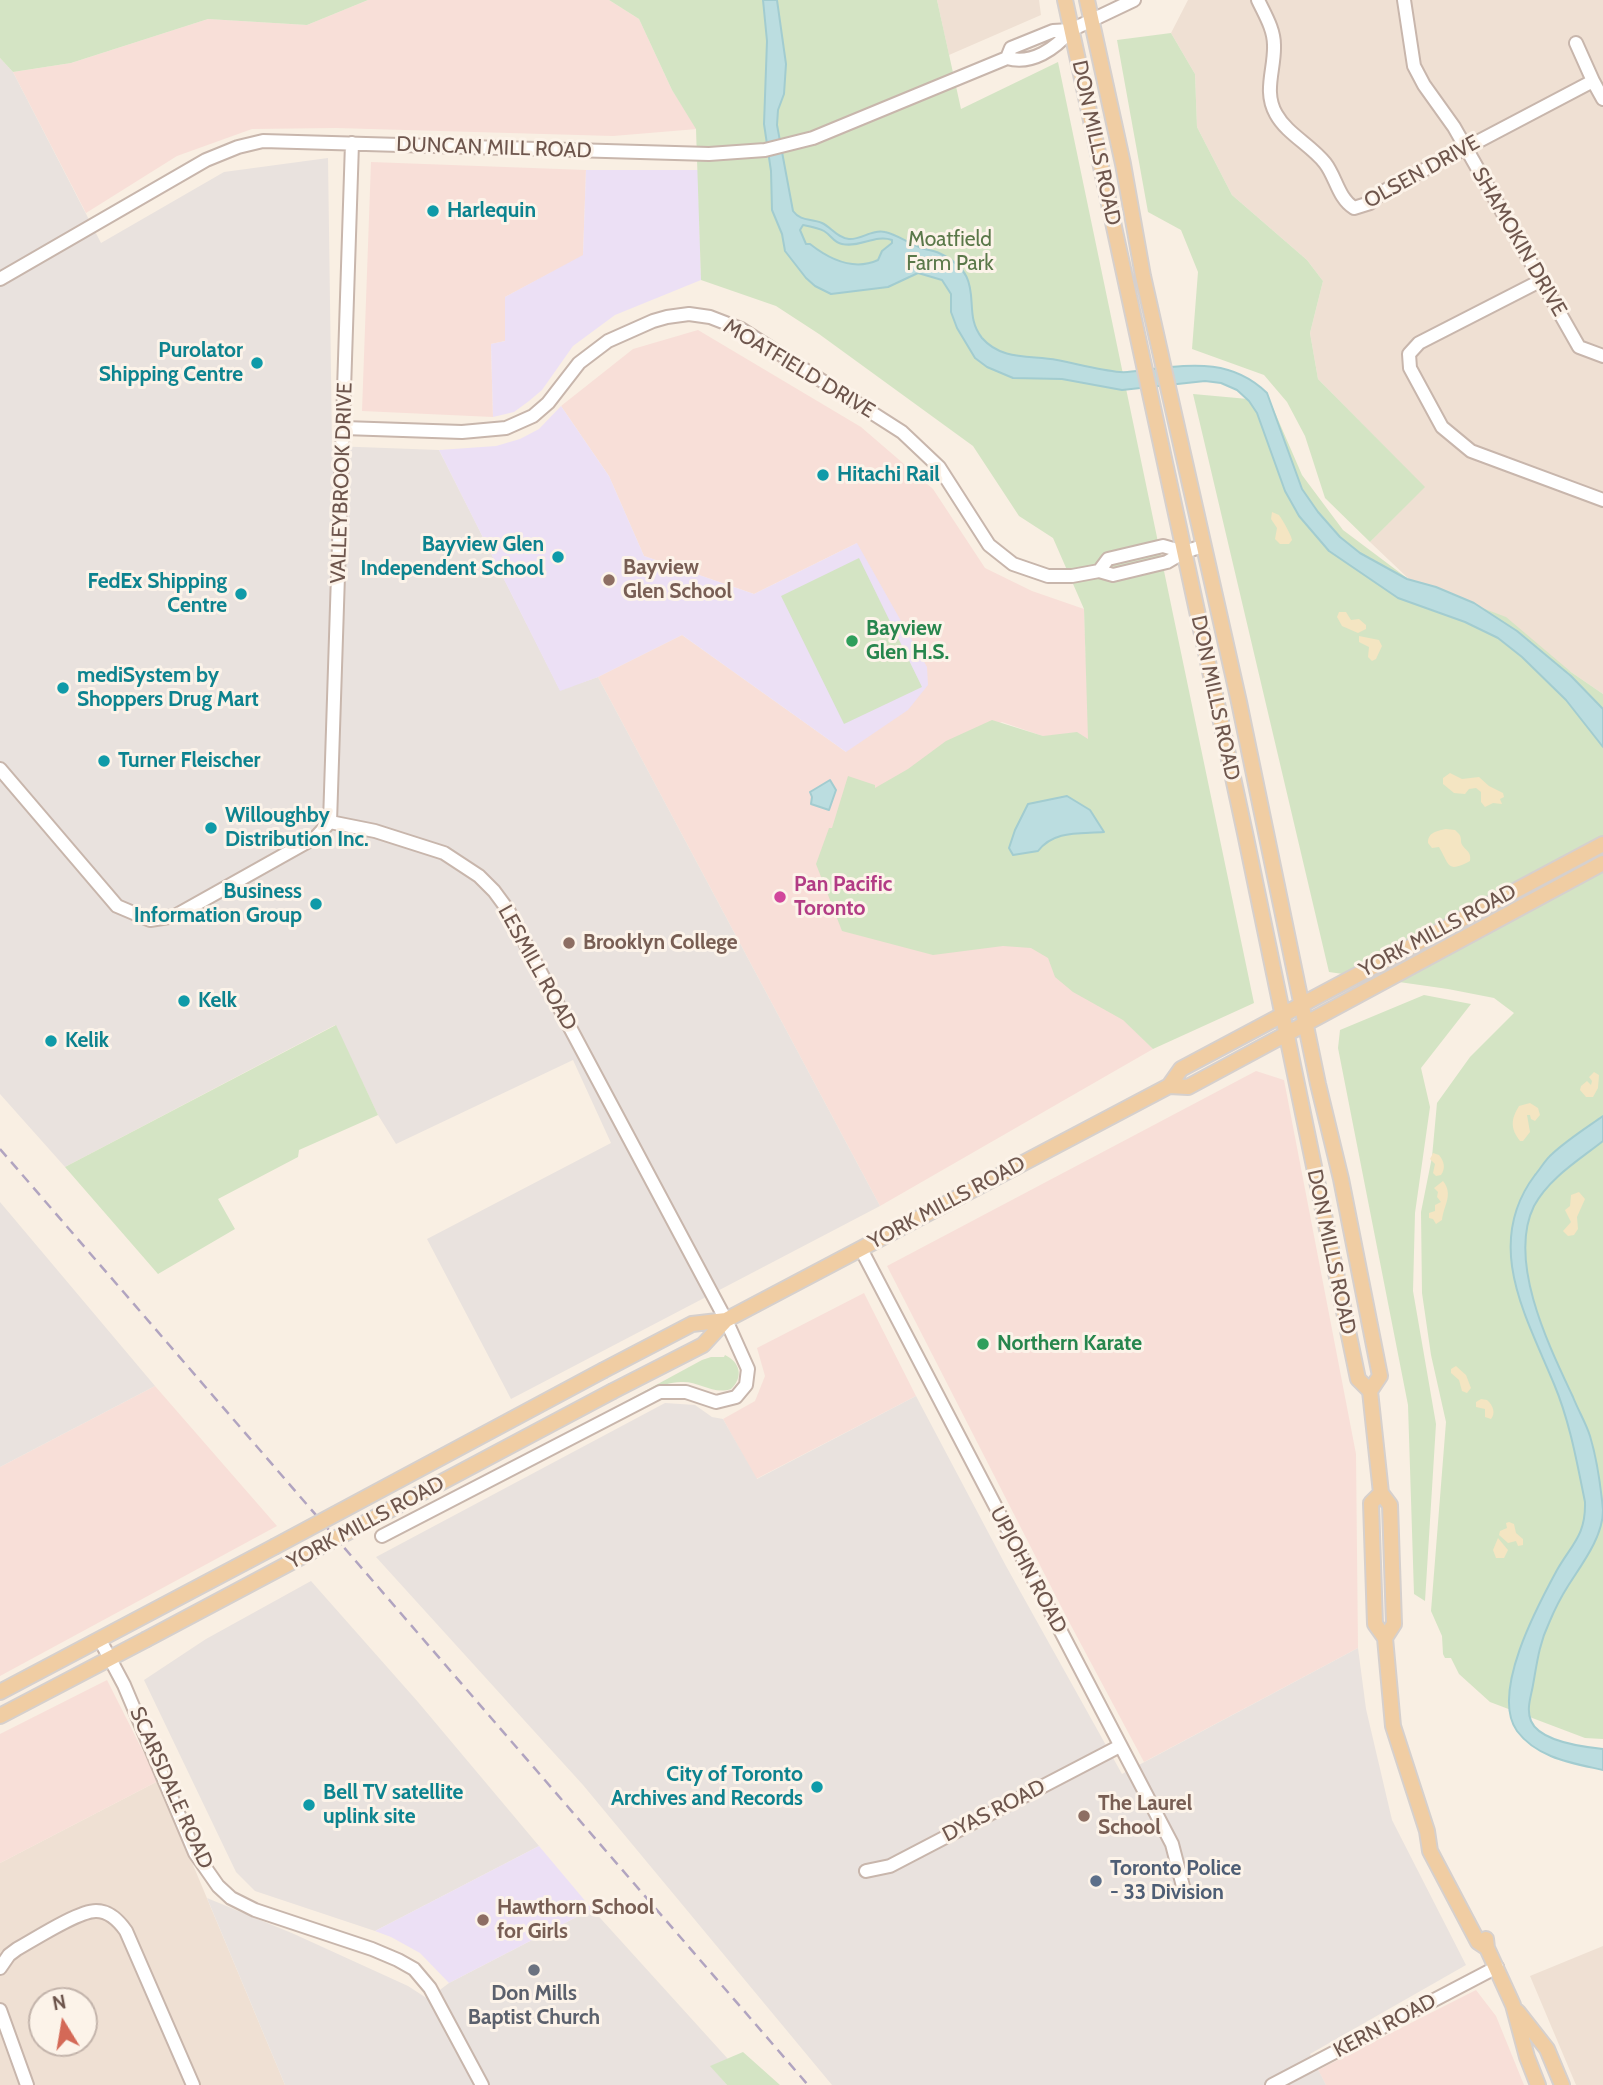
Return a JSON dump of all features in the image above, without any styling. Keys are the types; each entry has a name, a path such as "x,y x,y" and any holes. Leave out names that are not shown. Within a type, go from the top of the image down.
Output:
{"main road":[{"name":"DON MILLS ROAD","path":"1065,0 1283,1013 1358,1379 1370,1391 1381,1493 1390,1505 1394,1624 1385,1638 1392,1726 1427,1831 1430,1852 1478,1942 1487,1948 1497,1967 1513,2005 1527,2057 1538,2085"},
{"name":"DON MILLS ROAD","path":"1087,0 1123,164 1143,276 1239,702 1346,1206 1380,1376 1370,1391"},
{"name":"YORK MILLS ROAD","path":"0,1716 703,1345 726,1320 1169,1086 1181,1069 1599,846"},
{"name":"YORK MILLS ROAD","path":"1169,1086 1188,1087 1463,936 1603,863"},
{"path":"1322,1208 1346,1206"},
{"path":"1346,1322 1368,1317"},
{"name":"YORK MILLS ROAD","path":"0,1692 692,1324 726,1320"},
{"name":"DON MILLS ROAD","path":"1513,2005 1547,2049 1562,2085"}],"street":[{"name":"DUNCAN MILL ROAD","path":"0,279 206,160 238,147 263,141 728,154 765,150 813,138 1007,58 1011,48 1053,31 1071,30 1133,0"},
{"name":"OLSEN DRIVE","path":"1258,0 1271,27 1274,45 1269,92 1277,116 1318,154 1348,204 1354,208 1362,207 1384,191 1594,80"},
{"name":"SHAMOKIN DRIVE","path":"1404,0 1414,66 1465,147 1579,347 1603,356"},
{"path":"1576,43 1603,99"},
{"name":"VALLEYBROOK DRIVE","path":"330,822 352,143"},
{"path":"1542,280 1419,343 1409,354 1410,368 1443,427 1471,451 1603,500"},
{"name":"MOATFIELD DRIVE","path":"344,428 462,432 506,429 533,416 548,403 579,363 608,341 667,317 690,314 710,317 741,329 902,432 939,467 989,545 1005,559 1030,572 1048,576 1072,576 1099,571 1113,575 1167,562 1184,552 1203,547"},
{"path":"0,769 117,906 150,919 175,916 316,837 330,822"},
{"name":"LESMILL ROAD","path":"330,822 387,835 444,853 479,876 494,891 508,910 726,1320"},
{"name":"UPJOHN ROAD","path":"861,1249 1172,1844 1185,1894"},
{"name":"YORK MILLS ROAD","path":"382,1536 660,1392 686,1392 716,1402 736,1397 746,1385 748,1368 726,1320"},
{"name":"SCARSDALE ROAD","path":"100,1640 111,1658 194,1850 218,1886 236,1901 255,1910 372,1949 414,1969 425,1980 482,2085"},
{"name":"DYAS ROAD","path":"866,1871 890,1866 1120,1746"},
{"path":"0,1968 17,1949 72,1919 94,1911 112,1915 126,1931 193,2085"},
{"name":"KERN ROAD","path":"1272,2085 1497,1967"},
{"path":"0,2010 27,2085"}],"shaded area":[{"path":"368,0 609,0 639,19 672,90 697,129 613,136 336,128 252,129 177,156 86,213 13,72 71,63 208,19 307,25"},
{"path":"937,0 1039,0 1041,15 949,55"},
{"path":"1188,0 1603,0 1603,694 1571,672 1411,581 1370,542 1424,487 1318,379 1310,333 1323,281 1307,260 1232,195 1197,127 1195,74 1171,33"},
{"path":"0,58 13,72 101,243 224,172 328,158 332,446 439,450 560,690 598,677 880,1206 511,1399 427,1239 611,1143 573,1060 396,1144 378,1115 335,1025 65,1167 0,1094"},
{"path":"371,162 586,170 583,256 505,297 505,341 491,344 493,417 362,411"},
{"path":"586,170 698,170 701,280 615,315 573,346 542,390 529,401 514,412 493,417 491,344 505,341 505,297 583,255"},
{"path":"698,330 861,427 933,489 985,568 1032,591 1084,609 1089,739 1054,740 1002,722 929,757 1045,940 1153,1049 880,1206 598,677 682,635 846,752 857,543 754,594 644,556 609,476 561,406 633,349"},
{"name":"Bayview Glen School","path":"561,406 609,476 644,556 754,594 857,543 927,667 928,685 908,710 846,752 682,635 598,677 560,691 439,450 496,446 520,439 539,429"},
{"path":"1256,1071 1284,1080 1356,1454 1358,1648 1144,1762 1067,1618 887,1266"},
{"path":"0,1202 155,1386 0,1467"},
{"path":"864,1293 916,1396 756,1479 723,1419 755,1401 765,1376 757,1348"},
{"path":"155,1386 277,1526 0,1676 0,1467"},
{"path":"916,1396 1006,1566 1122,1774 1358,1648 1366,1709 1392,1820 1466,1965 1310,2054 1326,2085 832,2085 583,1785 376,1557 665,1403 695,1405 712,1417 723,1419 757,1479"},
{"path":"311,1581 418,1702 539,1846 375,1931 255,1891 236,1872 144,1680 206,1639"},
{"path":"107,1680 158,1781 0,1863 0,1734"},
{"path":"158,1781 285,2085 0,2085 0,1863"},
{"name":"Hawthorn School for Girls","path":"539,1846 592,1909 449,1983 420,1953 375,1931"},
{"path":"207,1898 408,1986 428,1999 449,1983 592,1909 728,2059 711,2066 727,2085 285,2085"},
{"path":"1603,1946 1603,2085 1576,2085 1530,1976"},
{"path":"1476,1990 1496,2016 1524,2085 1326,2085 1318,2070"}],"green space":[{"path":"0,0 368,0 307,25 208,19 71,63 13,72 0,58"},
{"name":"Moatfield Farm Park","path":"609,0 937,0 961,109 1058,62 1254,1003 1153,1049 1123,1020 1073,992 1055,977 1048,958 1031,948 1003,946 933,955 842,931 816,864 829,828 832,828 848,776 875,785 875,788 908,769 946,741 992,720 1043,736 1077,732 1088,739 1084,609 1053,538 1019,516 973,446 776,306 701,280 696,129 672,90 639,19"},
{"path":"1171,33 1195,74 1197,127 1232,195 1307,260 1323,281 1310,333 1318,379 1425,487 1370,542 1325,498 1305,436 1287,402 1264,375 1192,349 1198,272 1181,230 1148,212 1117,40"},
{"path":"1193,394 1270,401 1302,475 1343,530 1411,581 1506,617 1571,672 1603,694 1603,1739 1585,1738 1490,1702 1459,1674 1451,1658 1445,1658 1443,1654 1442,1636 1431,1611 1446,1422 1431,1355 1422,1293 1421,1212 1432,1157 1437,1103 1470,1057 1514,1013 1494,998 1329,972"},
{"name":"Bayview Glen H.S.","path":"859,558 922,687 844,724 781,596"},
{"path":"1424,995 1471,1004 1421,1068 1430,1107 1415,1213 1413,1291 1436,1424 1425,1601 1414,1594 1408,1405 1338,1048 1340,1030"},
{"path":"336,1025 378,1115 299,1150 298,1157 218,1199 235,1229 158,1274 65,1167"},
{"path":"725,1355 737,1366 739,1375 731,1389 719,1390 675,1382 651,1390 622,1406 621,1404 702,1360"},
{"path":"743,2052 780,2085 727,2085 710,2066"}],"sand":[{"path":"1272,512 1279,515 1287,528 1292,540 1289,544 1280,544 1275,539 1277,528 1271,519"},
{"path":"1339,612 1346,612 1351,620 1359,619 1366,625 1366,629 1358,633 1342,626 1337,617"},
{"path":"1359,636 1379,640 1382,646 1376,659 1372,661 1368,657 1369,647 1359,642"},
{"path":"1450,773 1462,779 1479,777 1503,793 1504,797 1500,799 1502,804 1493,803 1485,807 1481,802 1481,792 1476,788 1469,789 1465,794 1454,793 1443,784 1443,778"},
{"path":"1446,829 1455,830 1460,835 1462,845 1470,855 1470,861 1457,867 1450,866 1439,847 1432,848 1428,843 1431,834"},
{"path":"1594,1072 1599,1075 1598,1088 1593,1097 1586,1097 1580,1090 1581,1086 1587,1081 1591,1085 1589,1077"},
{"path":"1530,1103 1538,1108 1540,1115 1535,1121 1527,1115 1530,1132 1520,1141 1513,1128 1514,1115 1519,1106"},
{"path":"1433,1153 1439,1155 1443,1162 1444,1170 1441,1175 1436,1176 1433,1173 1435,1164 1430,1159"},
{"path":"1443,1181 1448,1196 1442,1220 1436,1224 1429,1218 1429,1213 1435,1211 1435,1205 1441,1202 1434,1188"},
{"path":"1579,1192 1585,1199 1577,1217 1578,1229 1574,1235 1568,1236 1563,1231 1571,1222 1565,1210 1570,1206 1571,1195"},
{"path":"1456,1366 1466,1375 1471,1388 1467,1393 1462,1391 1459,1380 1451,1373 1451,1369"},
{"path":"1487,1400 1492,1407 1494,1412 1491,1419 1485,1417 1485,1409 1476,1407 1476,1402"},
{"path":"1509,1522 1514,1524 1516,1533 1523,1539 1523,1545 1518,1546 1516,1541 1508,1543 1499,1535"},
{"path":"1498,1538 1508,1550 1504,1558 1496,1558 1493,1550"}],"water":[{"path":"763,0 777,0 786,64 784,94 778,110 777,125 793,211 796,214 822,223 845,238 853,239 880,231 939,253 955,262 969,283 973,316 982,338 1008,354 1120,372 1183,366 1213,367 1241,375 1254,382 1267,393 1302,489 1340,537 1360,553 1407,579 1436,587 1474,603 1517,631 1571,676 1603,709 1603,747 1566,700 1522,657 1498,638 1465,622 1398,598 1329,551 1299,516 1285,491 1257,413 1237,390 1221,383 1205,381 1122,390 1062,379 1013,378 987,367 975,358 957,328 951,312 951,294 942,280 918,273 888,287 831,294 815,286 785,251 782,234 772,210 771,171 764,124 767,41","holes":["803,225 822,230 842,244 880,239 892,240 892,243 882,251 878,260 851,264 834,259 806,244 800,230"]},
{"path":"830,780 836,790 829,810 811,804 810,792"},
{"path":"1067,796 1090,810 1104,832 1060,836 1044,844 1038,851 1013,855 1009,848 1028,804"},
{"path":"1603,1116 1603,1141 1556,1178 1534,1206 1527,1228 1525,1252 1534,1303 1543,1329 1590,1436 1603,1510 1596,1540 1560,1599 1543,1638 1529,1712 1536,1728 1552,1739 1603,1749 1603,1770 1556,1758 1535,1748 1517,1731 1510,1715 1509,1695 1513,1673 1529,1626 1557,1570 1581,1531 1585,1513 1573,1443 1564,1413 1514,1280 1512,1227 1520,1201 1547,1159"}],"railway":[{"path":"0,1149 808,2085"}],"place":[{"name":"Harlequin","path":"433,211"},
{"name":"Purolator Shipping Centre","path":"257,363"},
{"name":"Hitachi Rail","path":"823,475"},
{"name":"Bayview Glen Independent School","path":"558,557"},
{"name":"Bayview Glen School","path":"609,580"},
{"name":"FedEx Shipping Centre","path":"241,594"},
{"name":"Bayview Glen H.S.","path":"852,641"},
{"name":"mediSystem by Shoppers Drug Mart","path":"63,688"},
{"name":"Turner Fleischer","path":"104,761"},
{"name":"Willoughby Distribution Inc.","path":"211,828"},
{"name":"Pan Pacific Toronto","path":"780,897"},
{"name":"Business Information Group","path":"316,904"},
{"name":"Brooklyn College","path":"569,943"},
{"name":"Kelk","path":"184,1001"},
{"name":"Kelik","path":"51,1041"},
{"name":"Northern Karate","path":"983,1344"},
{"name":"City of Toronto Archives and Records","path":"817,1787"},
{"name":"Bell TV satellite uplink site","path":"309,1805"},
{"name":"The Laurel School","path":"1084,1816"},
{"name":"Toronto Police - 33 Division","path":"1096,1881"},
{"name":"Hawthorn School for Girls","path":"483,1920"},
{"name":"Don Mills Baptist Church","path":"534,1970"}]}
